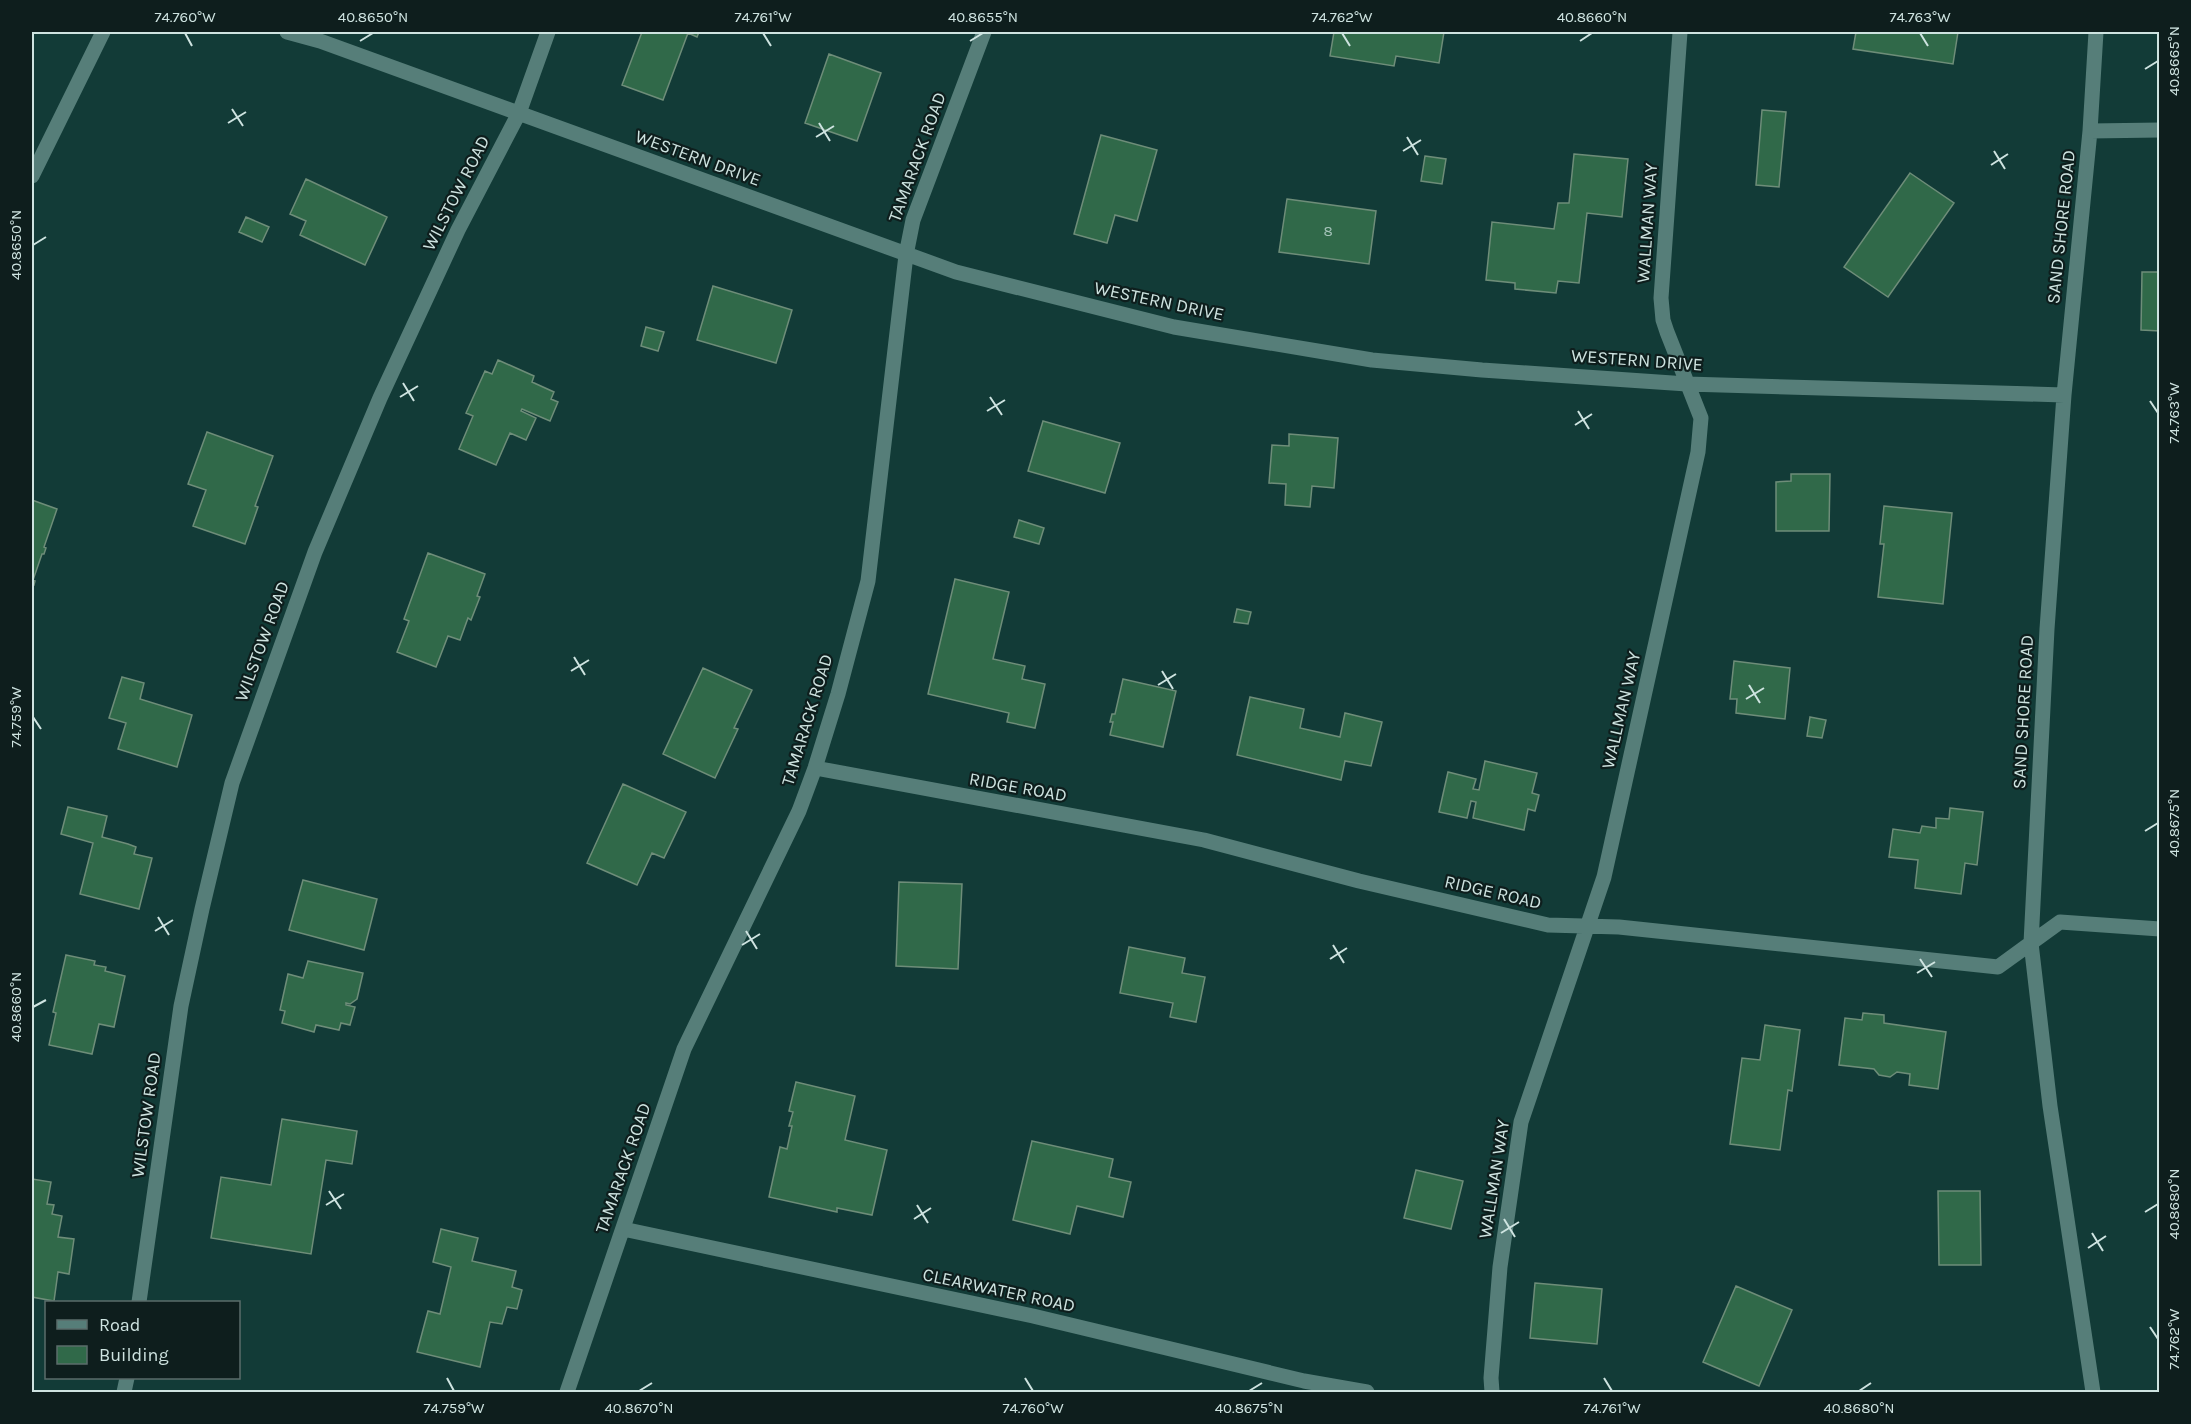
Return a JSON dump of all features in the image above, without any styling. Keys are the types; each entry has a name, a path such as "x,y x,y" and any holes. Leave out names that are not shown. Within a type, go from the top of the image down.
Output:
{"street":[{"path":"32,176 103,32"},
{"name":"WESTERN DRIVE","path":"287,32 320,41 956,272 1174,327 1372,360 1482,370 1687,384 2064,395"},
{"name":"WILSTOW ROAD","path":"139,1301 181,1006 232,783 315,552 380,398 458,230 519,113 548,32"},
{"name":"TAMARACK ROAD","path":"567,1392 684,1049 799,811 838,694 868,581 906,255 913,220 984,32"},
{"name":"WALLMAN WAY","path":"1492,1392 1491,1378 1500,1267 1521,1122 1604,876 1698,452 1701,418 1663,320 1661,298 1680,32"},
{"name":"SAND SHORE ROAD","path":"2093,1392 2049,1106 2031,943 2047,629 2064,395 2090,131 2096,32"},
{"path":"2090,131 2160,130"},
{"name":"RIDGE ROAD","path":"815,768 1204,840 1359,881 1548,925 1588,926 1998,967 2060,922 2160,928"},
{"name":"CLEARWATER ROAD","path":"623,1229 1033,1316 1304,1381 1367,1392"}],"building":[{"path":"642,32 699,32 697,37 688,33 663,100 622,85"},
{"path":"1334,32 1444,32 1439,63 1396,56 1394,66 1330,56"},
{"path":"1856,32 1958,32 1953,64 1853,49"},
{"path":"829,54 881,73 857,141 805,123"},
{"path":"1762,110 1786,112 1779,187 1756,185"},
{"path":"1101,135 1157,150 1137,221 1115,215 1107,243 1074,234"},
{"path":"1574,154 1628,159 1622,217 1587,213 1579,283 1558,281 1556,293 1515,289 1515,283 1486,280 1492,222 1554,229 1558,203 1569,203"},
{"path":"1425,156 1446,159 1442,184 1421,181"},
{"path":"1910,173 1954,203 1888,297 1844,267"},
{"path":"306,179 387,217 365,265 300,235 306,221 290,214"},
{"path":"1287,199 1376,211 1369,264 1279,252"},
{"path":"246,217 269,227 262,242 239,232"},
{"path":"2142,272 2160,272 2160,331 2141,330"},
{"path":"713,286 792,310 776,363 697,340"},
{"path":"646,327 664,332 658,351 641,346"},
{"path":"498,360 534,376 532,382 554,392 551,399 558,402 550,421 522,409 521,411 536,418 526,440 510,433 496,465 459,449 473,416 466,413 485,371 492,374"},
{"path":"1043,421 1120,443 1105,493 1028,471"},
{"path":"207,432 273,456 255,506 258,507 245,544 193,526 206,490 188,484"},
{"path":"1289,434 1338,438 1334,488 1312,486 1310,507 1285,505 1286,484 1269,483 1272,445 1289,446"},
{"path":"1791,474 1830,474 1829,531 1776,531 1776,482 1791,481"},
{"path":"32,500 57,509 44,547 46,548 44,554 42,554 33,580 34,585 32,584"},
{"path":"1884,506 1952,513 1943,604 1878,597 1884,544 1880,544"},
{"path":"1019,520 1044,528 1039,544 1014,537"},
{"path":"428,553 485,574 477,596 480,597 471,620 468,618 460,640 448,636 436,667 397,652 409,621 404,619"},
{"path":"955,579 1009,592 993,659 1025,666 1022,679 1045,684 1035,728 1007,722 1009,713 928,694"},
{"path":"1237,609 1251,612 1248,624 1234,622"},
{"path":"1734,661 1790,668 1785,719 1736,713 1737,699 1730,699"},
{"path":"703,668 752,690 734,728 738,729 715,778 663,754"},
{"path":"122,677 144,683 140,699 192,715 177,767 118,749 126,723 109,718"},
{"path":"1123,679 1176,691 1163,747 1110,735 1113,722 1110,722 1112,714 1115,714"},
{"path":"1250,697 1304,709 1300,728 1340,737 1345,713 1382,722 1371,766 1345,761 1341,780 1237,755"},
{"path":"1810,717 1826,720 1822,738 1807,736"},
{"path":"1485,761 1537,773 1532,793 1539,795 1535,811 1528,809 1524,830 1473,818 1476,802 1471,801 1467,818 1439,812 1448,772 1476,779 1473,789 1479,790"},
{"path":"623,784 686,812 664,858 652,853 637,885 587,863"},
{"path":"68,807 107,816 102,837 136,847 134,854 152,858 139,909 80,894 93,843 61,834"},
{"path":"1950,808 1983,812 1977,865 1965,863 1961,894 1915,888 1918,860 1889,857 1893,829 1920,833 1922,826 1936,828 1936,818 1949,819"},
{"path":"303,880 377,899 364,950 289,930"},
{"path":"899,882 962,884 958,969 896,966"},
{"path":"1129,947 1185,958 1182,973 1205,977 1196,1022 1170,1017 1173,1003 1120,993"},
{"path":"66,955 95,961 94,965 106,967 105,971 125,976 114,1027 99,1024 92,1054 49,1045 56,1013 53,1012"},
{"path":"308,961 363,973 357,999 350,1004 346,1003 346,1005 355,1007 350,1025 341,1023 339,1030 316,1025 314,1032 282,1023 285,1011 280,1010 288,974 303,978"},
{"path":"1863,1013 1884,1015 1884,1023 1946,1032 1938,1089 1909,1085 1910,1074 1897,1072 1890,1077 1879,1075 1874,1069 1839,1065 1845,1018 1862,1020"},
{"path":"1765,1025 1800,1030 1792,1091 1788,1090 1780,1150 1730,1144 1742,1058 1760,1060"},
{"path":"796,1082 855,1096 845,1140 887,1150 872,1215 837,1208 837,1212 769,1197 780,1147 787,1149 793,1112 789,1111"},
{"path":"282,1119 357,1131 352,1164 326,1160 311,1254 211,1238 221,1177 271,1185"},
{"path":"1032,1141 1113,1159 1109,1177 1131,1182 1123,1217 1077,1206 1070,1234 1013,1220"},
{"path":"1416,1170 1463,1181 1451,1229 1404,1218"},
{"path":"32,1179 51,1182 47,1204 54,1205 52,1214 62,1216 58,1237 74,1239 69,1274 58,1272 54,1301 32,1297"},
{"path":"1938,1191 1980,1191 1981,1265 1939,1265"},
{"path":"441,1229 478,1238 472,1261 516,1271 512,1287 522,1290 517,1309 507,1307 502,1324 490,1322 480,1367 417,1352 428,1311 440,1314 451,1267 433,1262"},
{"path":"1535,1283 1602,1289 1597,1344 1530,1338"},
{"path":"1736,1286 1792,1310 1759,1386 1703,1362"}]}
